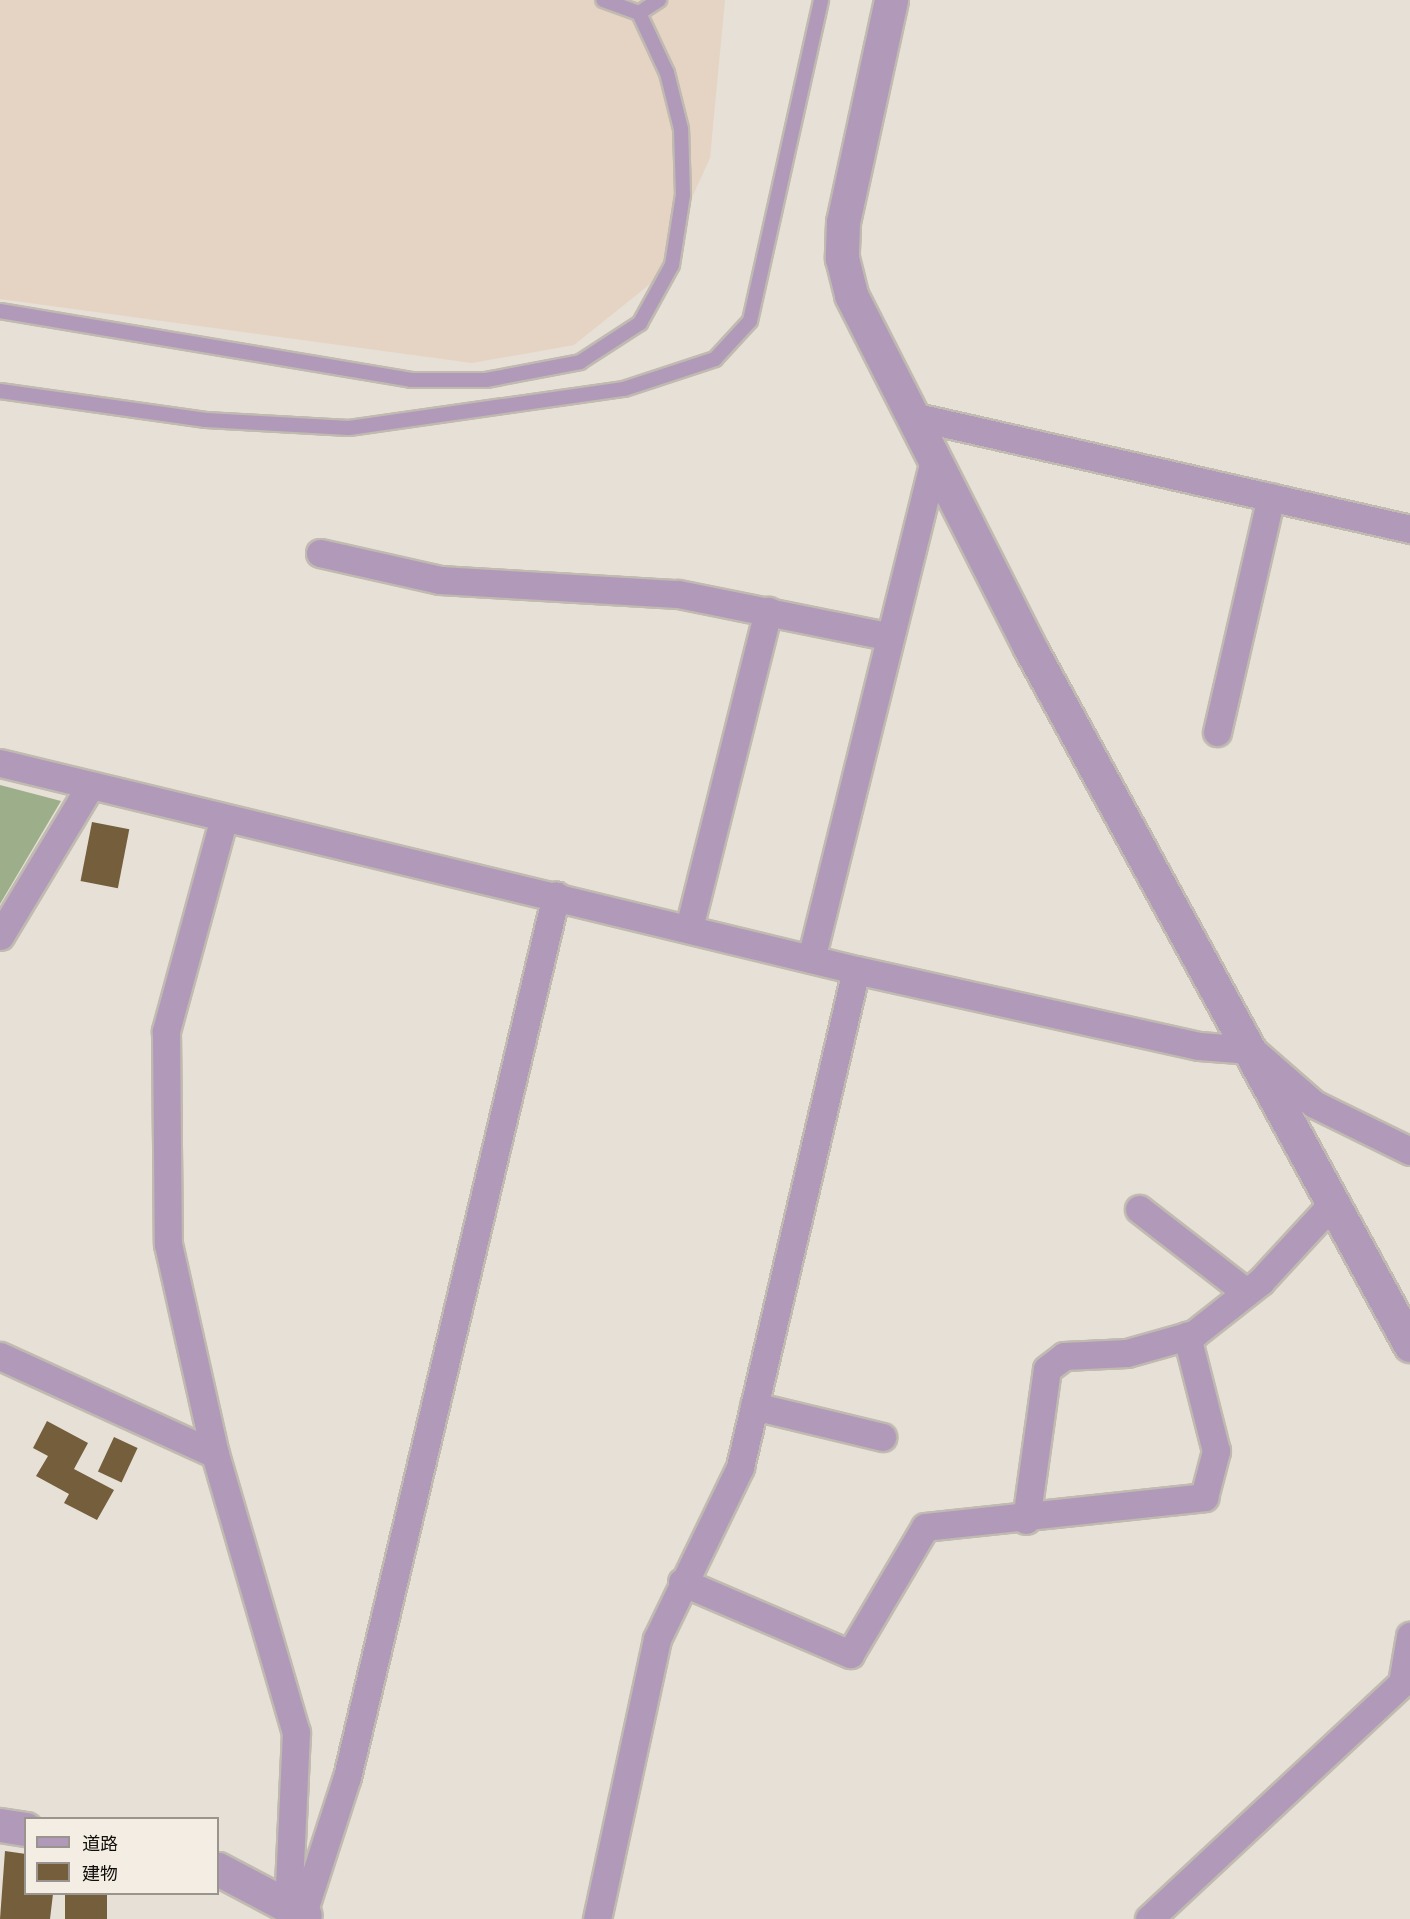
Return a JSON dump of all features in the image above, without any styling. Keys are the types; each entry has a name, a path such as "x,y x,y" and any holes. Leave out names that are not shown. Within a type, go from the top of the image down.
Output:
{"street":[{"path":"891,0 843,222 842,258 851,295 1030,648 1252,1050 1410,1346"},
{"path":"912,416 1410,528"},
{"path":"811,959 887,636 934,460"},
{"path":"1218,732 1271,497"},
{"path":"320,553 440,580 678,594 887,636"},
{"path":"689,928 768,611"},
{"path":"0,763 223,820 556,895 856,970 1199,1046 1252,1050 1314,1104 1410,1151"},
{"path":"0,936 90,786"},
{"path":"223,820 166,1030 168,1244 214,1454 296,1732 300,1915"},
{"path":"300,1915 347,1777 556,895"},
{"path":"597,1919 657,1639 682,1582 740,1467 856,970"},
{"path":"1026,1520 1047,1369 1064,1356 1127,1353 1187,1336 1246,1292 1333,1203"},
{"path":"1139,1209 1246,1292"},
{"path":"682,1582 850,1654 925,1527 1026,1520 1204,1497 1216,1451 1187,1336"},
{"path":"0,1356 214,1454"},
{"path":"754,1406 882,1437"},
{"path":"1149,1919 1402,1683 1410,1636"},
{"path":"0,1825 24,1829"},
{"path":"219,1870 300,1915"}],"lane":[{"path":"0,312 411,380 486,380 580,362 640,322 672,265 680,228 681,129 667,73 639,13 603,0"},
{"path":"639,13 659,0"},
{"path":"0,391 206,420 349,428 624,389 715,359 750,321 821,0"}],"shaded area":[{"path":"0,0 725,0 710,158 654,281 574,345 472,363 0,299"}],"green space":[{"path":"0,785 61,801 0,904"}],"building":[{"path":"92,822 129,829 118,888 81,881"},
{"path":"47,1421 88,1443 74,1469 114,1490 97,1520 64,1503 69,1494 36,1476 48,1456 33,1448"},
{"path":"114,1437 138,1448 122,1482 98,1471"},
{"path":"5,1851 24,1854 24,1895 53,1895 50,1919 0,1919"},
{"path":"65,1895 107,1895 107,1919 65,1919"}]}
